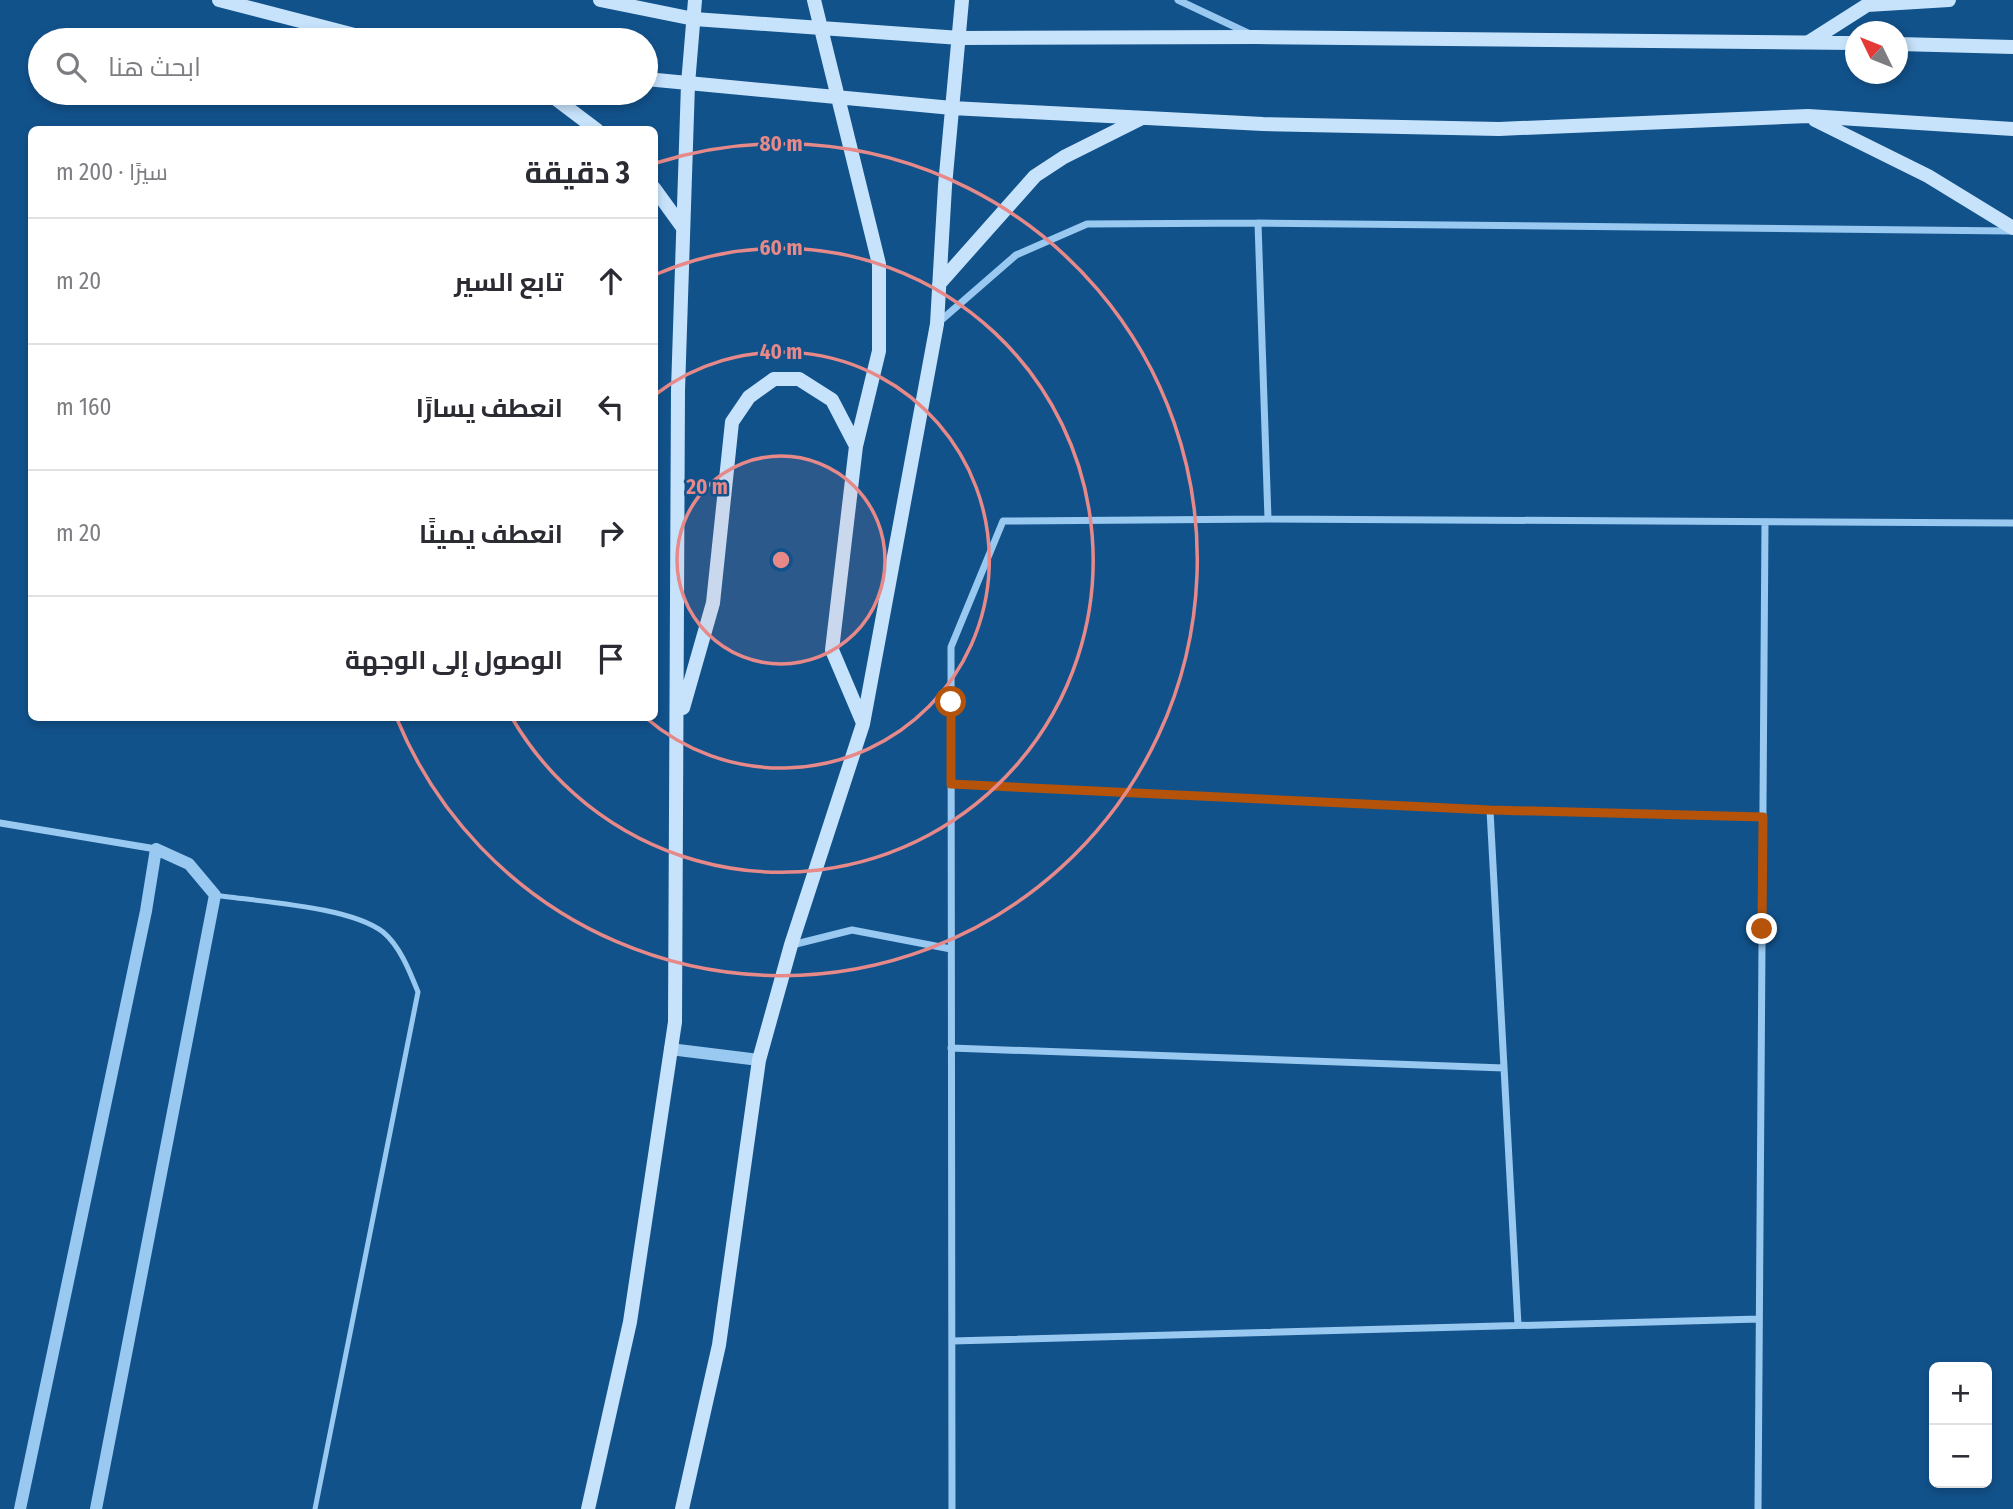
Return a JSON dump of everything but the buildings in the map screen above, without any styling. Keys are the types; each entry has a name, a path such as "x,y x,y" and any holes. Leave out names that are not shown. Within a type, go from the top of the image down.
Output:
{"main road":[{"path":"219,0 328,28"},
{"path":"600,0 694,19 960,38 1255,37 1845,43"},
{"path":"588,1509 630,1322 675,1022 678,390 688,85 695,0"},
{"path":"814,0 879,264 878,351 856,446 832,650 863,724"},
{"path":"682,1509 719,1345 759,1060 791,945 863,724 937,324 962,0"},
{"path":"1809,42 1867,5 1949,0"},
{"path":"1908,44 2013,47"},
{"path":"658,81 952,108 1263,124 1499,129 1808,116 2013,129"},
{"path":"564,105 592,126"},
{"path":"1808,116 1928,176 2013,229"},
{"path":"939,284 1035,176 1064,157 1143,118"},
{"path":"658,194 683,228"},
{"path":"678,726 713,603 732,422 749,397 774,379 799,379 832,400 856,446"}],"street":[{"path":"1178,0 1255,37"},
{"path":"1258,223 1268,519"},
{"path":"937,324 1016,255 1087,224 2013,229"},
{"path":"952,1509 951,647 1003,521 1268,519 2013,523"},
{"path":"1758,1509 1765,523"},
{"path":"951,784 1490,810 1763,817"},
{"path":"1490,810 1517,1325"},
{"path":"0,823 156,849 189,864 215,895 96,1509"},
{"path":"20,1509 146,911 156,849"},
{"path":"791,945 852,930 951,949"},
{"path":"951,1048 1504,1068"},
{"path":"670,1049 759,1060"},
{"path":"952,1340 1759,1318"}],"lane":[{"path":"215,895 346,915 383,932 408,965 418,992 315,1509"}],"route":[{"path":"951,702 951,784 1490,810 1763,817 1762,929"}]}
